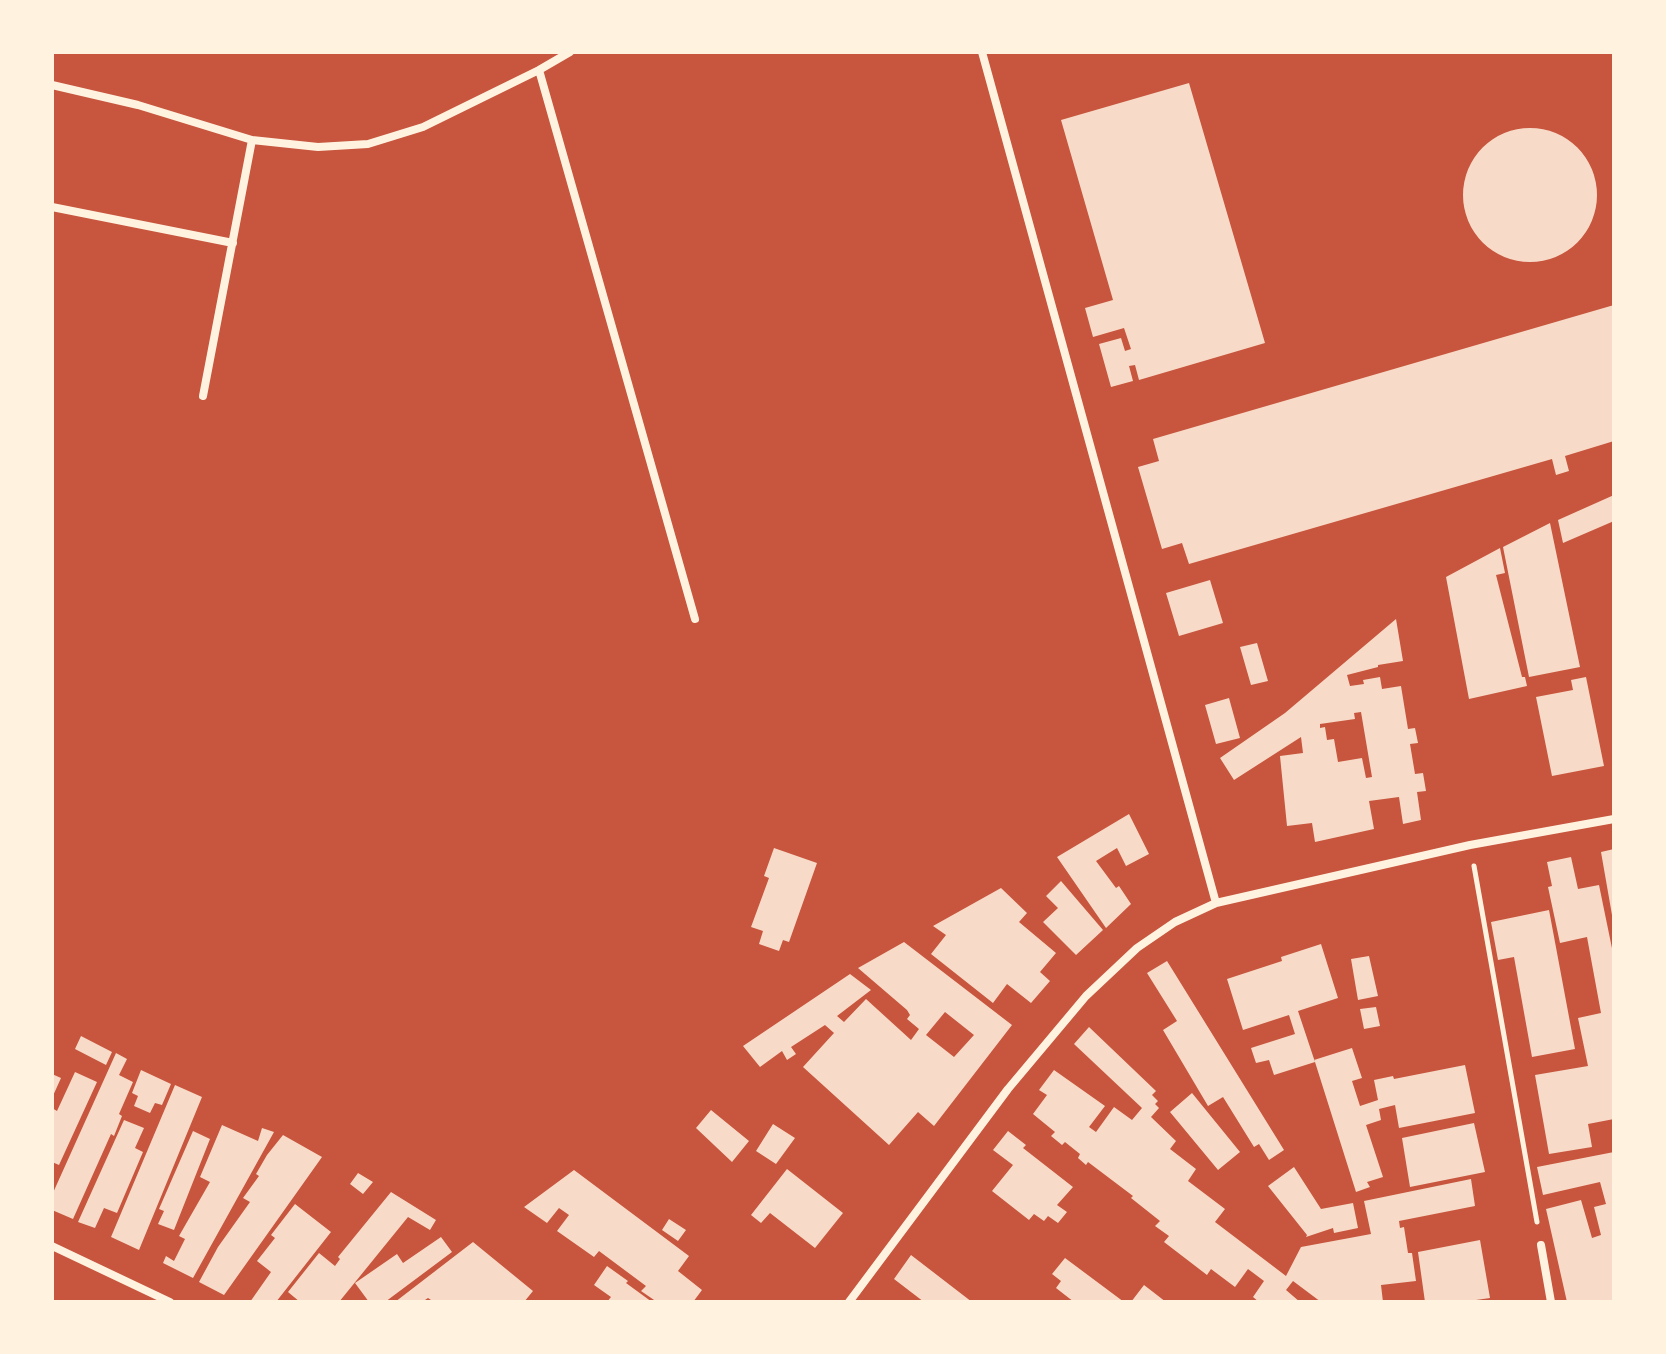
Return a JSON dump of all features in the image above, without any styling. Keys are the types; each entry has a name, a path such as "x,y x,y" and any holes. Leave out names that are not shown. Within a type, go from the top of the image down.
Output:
{"street":[{"path":"52,85 138,105 252,140 318,147 368,144 423,127 570,52"},
{"path":"982,52 1216,903"},
{"path":"539,70 695,619"},
{"path":"203,396 252,140"},
{"path":"52,207 233,243"},
{"path":"849,1302 1008,1089 1086,996 1137,948 1175,922 1216,903 1470,845 1614,819"},
{"path":"1541,1245 1551,1302"},
{"path":"52,1246 170,1302"}],"path":[{"path":"1470,845 1541,1245"}],"building":[{"path":"1189,83 1265,343 1139,380 1135,365 1129,366 1133,381 1111,387 1099,344 1121,338 1125,351 1131,349 1124,328 1093,337 1085,308 1113,300 1061,120"},
{"path":"1530,128 1556,133 1578,147 1592,169 1597,195 1592,221 1578,243 1556,257 1530,262 1504,257 1482,243 1468,221 1463,195 1468,169 1482,147 1504,133"},
{"path":"1614,305 1614,441 1565,456 1569,471 1556,475 1552,459 1189,564 1182,543 1162,549 1138,467 1159,461 1153,439"},
{"path":"1614,495 1614,521 1563,543 1558,520"},
{"path":"1550,523 1580,667 1529,677 1503,547"},
{"path":"1500,548 1505,573 1496,575 1527,686 1469,699 1446,577"},
{"path":"1210,580 1223,623 1179,636 1166,593"},
{"path":"1396,619 1403,661 1347,675 1350,686 1380,677 1382,689 1401,686 1408,729 1415,728 1418,743 1410,744 1415,774 1423,773 1426,791 1417,792 1421,820 1403,824 1399,797 1369,801 1374,829 1315,842 1312,823 1287,826 1280,756 1303,753 1301,737 1234,780 1220,758 1285,713","holes":["1361,712 1372,777 1366,778 1362,758 1338,762 1334,739 1327,740 1325,727 1320,728 1320,724 1355,719 1354,713"]},
{"path":"1257,643 1268,681 1251,685 1240,647"},
{"path":"1586,677 1604,766 1552,776 1536,697 1573,690 1571,680"},
{"path":"1229,698 1240,738 1216,744 1205,705"},
{"path":"1129,814 1149,854 1126,866 1117,848 1096,861 1131,904 1106,928 1057,857"},
{"path":"774,848 817,863 789,942 783,940 779,951 759,944 763,931 751,927 769,878 764,876"},
{"path":"1614,849 1614,915 1612,915 1601,852"},
{"path":"1571,857 1578,889 1599,885 1614,958 1614,1119 1588,1124 1592,1147 1549,1154 1535,1075 1588,1066 1578,1018 1601,1013 1587,937 1560,943 1548,887 1552,886 1547,862"},
{"path":"1061,881 1103,930 1076,955 1043,922 1058,908 1046,896"},
{"path":"1001,888 1027,913 1019,922 1056,953 1040,972 1050,981 1031,1003 1007,984 993,1003 931,954 946,935 933,926"},
{"path":"1549,910 1575,1049 1532,1057 1514,957 1498,960 1491,922"},
{"path":"904,942 1012,1025 934,1126 918,1112 889,1145 803,1067 834,1033 825,1025 791,1047 796,1054 787,1060 782,1051 760,1067 743,1046 850,974 871,990 837,1016 844,1022 866,999 911,1040 919,1029 907,1019 910,1015 907,1010 858,968","holes":["945,1012 974,1035 954,1057 926,1035"]},
{"path":"1321,944 1338,998 1298,1011 1314,1060 1352,1048 1362,1078 1352,1081 1360,1106 1378,1100 1374,1080 1465,1065 1475,1113 1399,1128 1395,1105 1379,1109 1381,1120 1366,1125 1383,1177 1367,1182 1370,1187 1356,1192 1315,1062 1274,1075 1269,1060 1256,1063 1251,1048 1295,1034 1289,1015 1243,1030 1227,979"},
{"path":"1369,956 1378,996 1358,1000 1351,959"},
{"path":"1167,961 1284,1150 1269,1160 1259,1144 1254,1147 1223,1097 1208,1106 1163,1030 1177,1021 1147,973"},
{"path":"1376,1007 1380,1026 1364,1029 1360,1009"},
{"path":"1089,1027 1156,1091 1152,1095 1158,1101 1155,1104 1159,1108 1151,1117 1176,1141 1170,1149 1196,1169 1188,1181 1225,1209 1215,1222 1286,1276 1301,1247 1371,1234 1364,1201 1471,1179 1475,1206 1399,1221 1400,1228 1404,1227 1408,1253 1412,1253 1416,1281 1381,1285 1383,1302 1321,1302 1293,1281 1286,1290 1300,1302 1259,1302 1253,1297 1264,1281 1248,1269 1235,1287 1211,1269 1207,1275 1164,1242 1169,1236 1155,1226 1160,1221 1131,1198 1133,1196 1088,1162 1086,1165 1078,1158 1080,1154 1051,1136 1055,1132 1033,1114 1047,1095 1039,1090 1054,1070 1105,1106 1089,1127 1096,1132 1114,1107 1132,1120 1142,1108 1074,1044"},
{"path":"81,1036 112,1052 106,1065 75,1049"},
{"path":"116,1053 127,1059 119,1075 133,1082 119,1114 122,1116 114,1136 111,1134 73,1219 52,1210 52,1195"},
{"path":"141,1070 171,1084 162,1105 155,1103 150,1113 134,1106 138,1096 132,1093"},
{"path":"75,1072 97,1082 59,1165 52,1162 52,1108 57,1111"},
{"path":"52,1074 61,1078 52,1098"},
{"path":"175,1085 202,1097 139,1250 111,1237"},
{"path":"1192,1093 1240,1152 1218,1170 1170,1112"},
{"path":"711,1110 749,1141 732,1162 696,1128"},
{"path":"124,1120 144,1128 135,1148 143,1152 117,1213 104,1208 95,1228 78,1222"},
{"path":"1474,1123 1485,1172 1410,1187 1402,1138"},
{"path":"773,1124 795,1138 776,1164 756,1151"},
{"path":"222,1125 258,1141 262,1128 274,1132 193,1278 163,1263 166,1256 174,1261 185,1239 179,1236 210,1182 200,1177"},
{"path":"193,1131 210,1139 174,1230 158,1224 164,1211 159,1209"},
{"path":"1008,1131 1026,1145 1023,1148 1073,1187 1057,1205 1067,1212 1058,1223 1048,1216 1044,1221 1034,1214 1029,1220 992,1191 1013,1165 993,1150"},
{"path":"283,1135 322,1157 224,1295 199,1282 218,1247 250,1202 243,1198 259,1176 256,1174 267,1155"},
{"path":"1614,1152 1614,1302 1567,1302 1546,1209 1581,1200 1592,1238 1601,1235 1594,1207 1606,1204 1600,1182 1543,1195 1537,1167"},
{"path":"1294,1167 1321,1209 1353,1203 1358,1228 1334,1233 1333,1228 1306,1237 1268,1186"},
{"path":"787,1169 843,1213 815,1248 770,1213 761,1223 751,1215"},
{"path":"574,1170 689,1256 678,1271 702,1290 693,1302 657,1302 641,1291 646,1286 599,1251 594,1257 557,1231 569,1215 559,1208 547,1223 524,1207"},
{"path":"358,1173 373,1182 363,1194 350,1184"},
{"path":"391,1192 436,1220 430,1230 408,1217 339,1302 300,1302 288,1292 319,1253 335,1266 340,1259 338,1257"},
{"path":"295,1204 331,1232 276,1302 250,1302 271,1272 257,1261 275,1238 271,1235"},
{"path":"669,1219 686,1230 678,1241 662,1230"},
{"path":"441,1237 452,1252 385,1302 369,1302 355,1283 397,1254 403,1263"},
{"path":"1480,1240 1490,1298 1425,1302 1418,1252"},
{"path":"473,1242 533,1291 524,1302 434,1302 428,1298 422,1302 395,1302"},
{"path":"911,1255 972,1302 924,1302 894,1279"},
{"path":"1065,1258 1124,1302 1074,1302 1056,1288 1061,1281 1052,1274"},
{"path":"607,1266 652,1302 607,1302 611,1297 594,1285"},
{"path":"1144,1285 1166,1302 1131,1302"}]}
